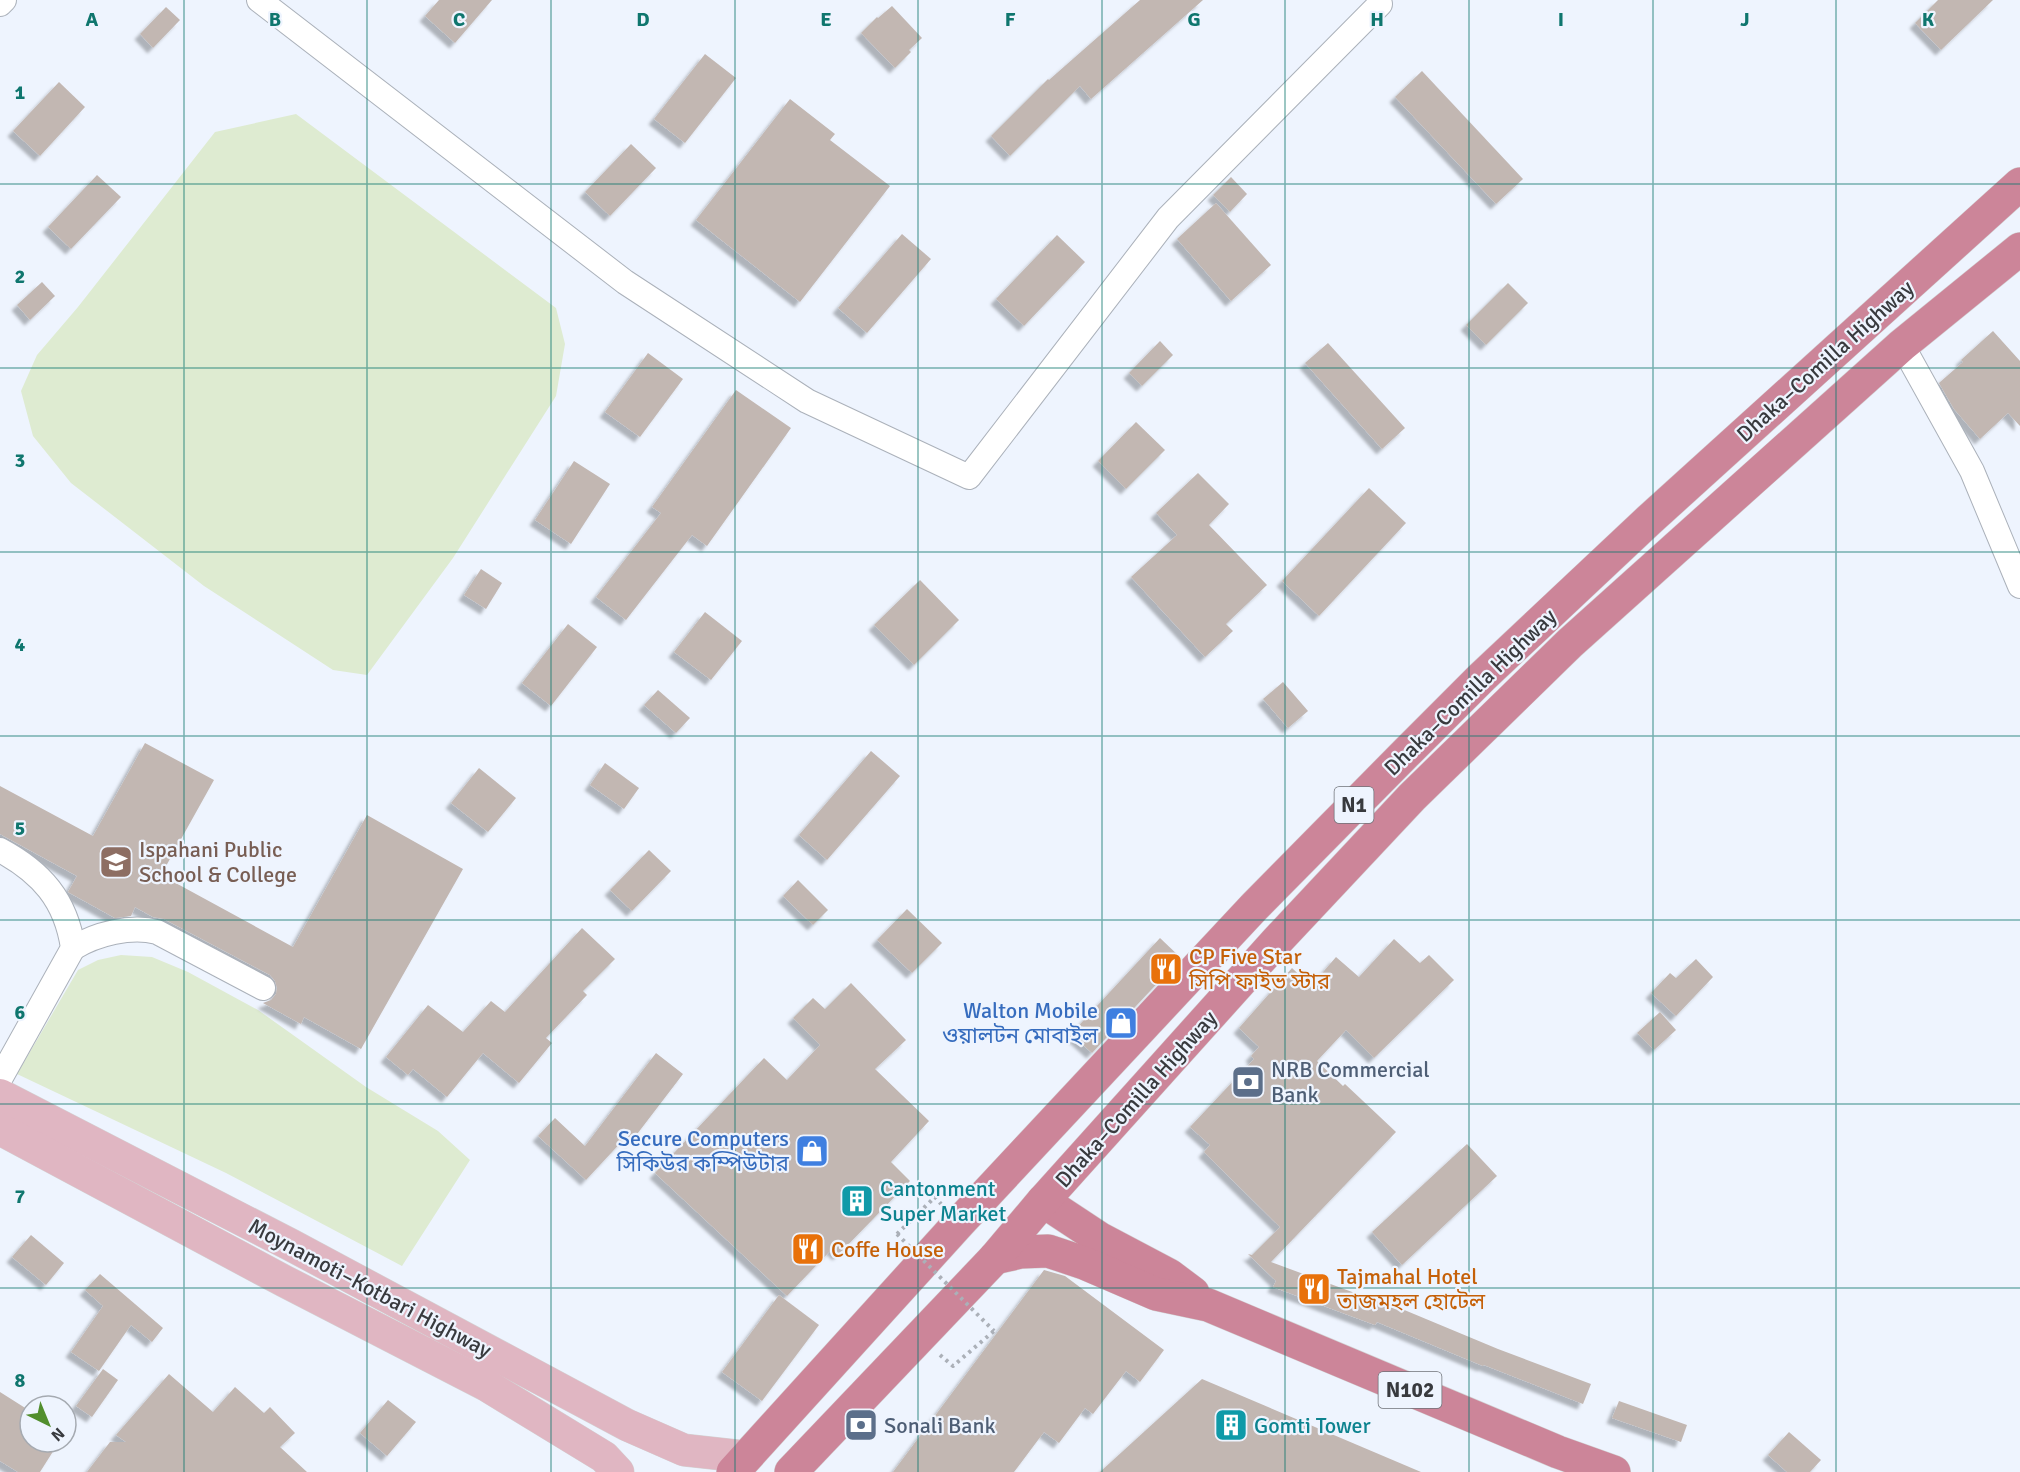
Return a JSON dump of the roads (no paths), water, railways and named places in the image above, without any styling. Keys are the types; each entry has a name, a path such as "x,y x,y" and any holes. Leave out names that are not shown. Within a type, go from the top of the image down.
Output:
{"highway":[{"name":"Dhaka–Comilla Highway","path":"740,1465 959,1223 1254,907 1396,762 1649,520 2020,184"},
{"name":"Dhaka–Comilla Highway","path":"791,1472 995,1258 1043,1201 1275,944 1412,797 1570,643 1902,345 2020,249"},
{"path":"1100,1238 1086,1221 1079,1189 1088,1160 1116,1122"},
{"name":"N102","path":"1043,1201 1100,1238 1169,1275 1208,1305"},
{"name":"N102","path":"995,1258 1021,1251 1048,1251 1095,1267 1156,1294 1208,1305 1556,1462 1614,1472"}],"main road":[{"name":"Moynamoti–Kotbari Highway","path":"0,1095 291,1245 627,1425 684,1450 740,1465"},
{"name":"Moynamoti–Kotbari Highway","path":"0,1129 284,1281 486,1385 604,1457 618,1472"}],"street":[{"path":"0,4 4,0"},
{"path":"259,0 624,282 807,401 969,477 1167,218 1380,4"},
{"path":"1902,345 1972,471 2020,586"},
{"path":"0,850 18,859 38,874 64,913 70,929 73,948"},
{"path":"0,1078 73,948 86,940 144,929 157,932 263,988"}],"place":[{"name":"Ispahani Public School & College","path":"116,862"},
{"name":"CP Five Star সিপি ফাইভ স্টার","path":"1166,969"},
{"name":"Walton Mobile ওয়ালটন মোবাইল","path":"1121,1023"},
{"name":"NRB Commercial Bank","path":"1248,1082"},
{"name":"Secure Computers সিকিউর কম্পিউটার","path":"812,1151"},
{"name":"Cantonment Super Market","path":"857,1201"},
{"name":"Coffe House","path":"808,1249"},
{"name":"Tajmahal Hotel তাজমহল হোটেল","path":"1314,1289"},
{"name":"Sonali Bank","path":"861,1425"},
{"name":"Gomti Tower","path":"1231,1425"}]}
